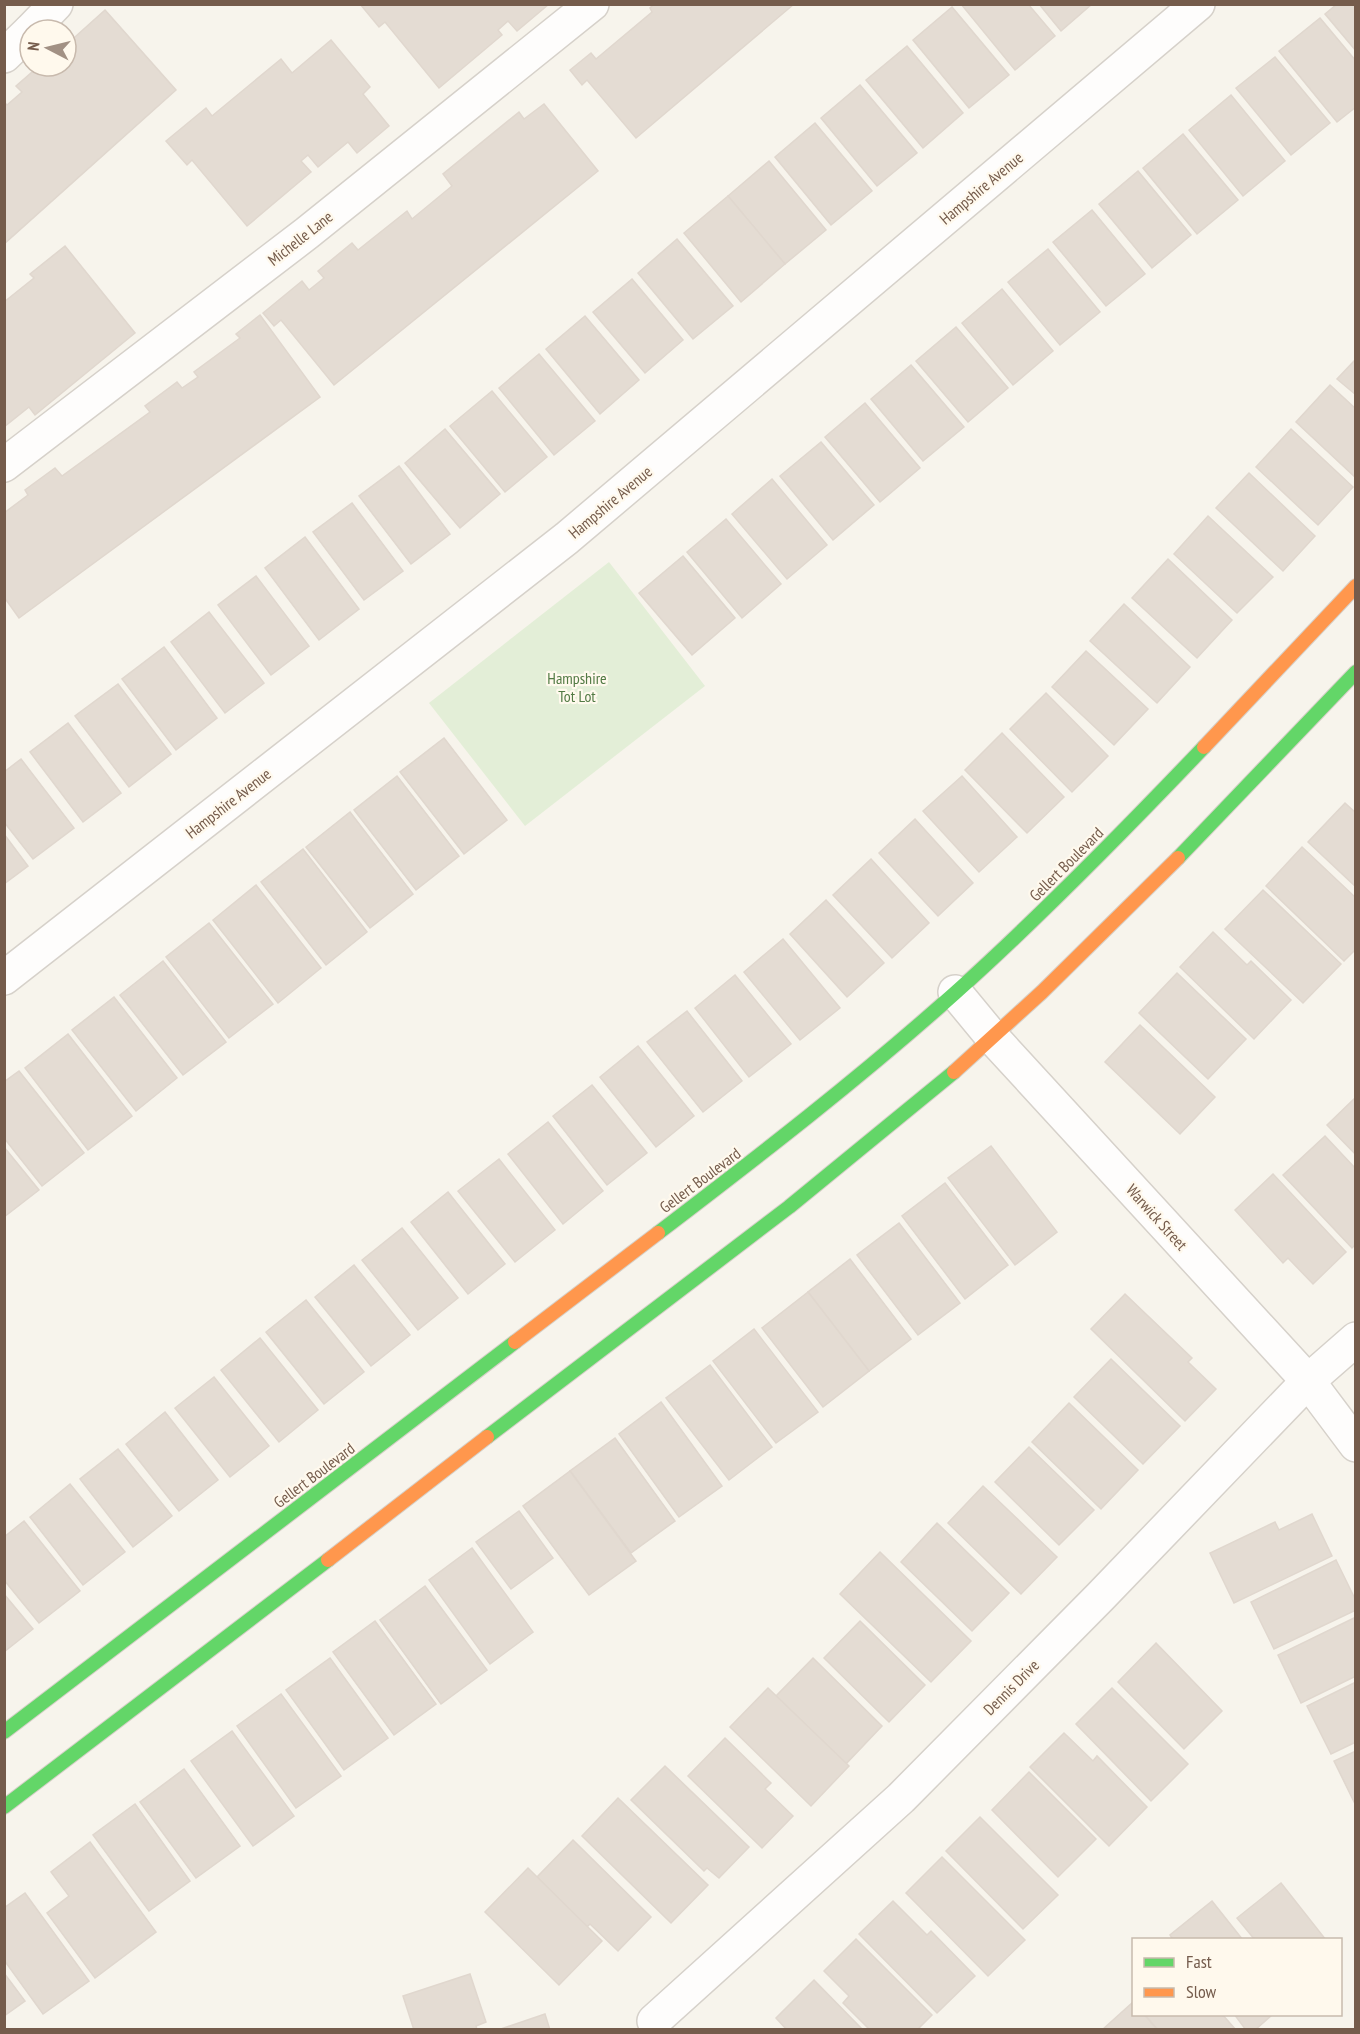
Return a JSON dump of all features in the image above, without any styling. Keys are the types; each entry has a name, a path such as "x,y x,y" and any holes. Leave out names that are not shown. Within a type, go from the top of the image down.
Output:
{"main road":[{"name":"Gellert Boulevard","path":"4,1732 752,1161 859,1074 955,992 1070,883 1152,801 1356,586"},
{"path":"4,1807 789,1207 896,1120 993,1038 1106,932 1356,672"}],"street":[{"path":"42,18 56,4"},
{"name":"Michelle Lane","path":"4,465 307,233 592,4"},
{"name":"Hampshire Avenue","path":"4,978 567,538 1198,4"},
{"path":"4,56 18,42"},
{"name":"Warwick Street","path":"955,992 993,1038 1308,1381 1356,1445"},
{"name":"Dennis Drive","path":"654,2021 901,1798 1308,1381 1356,1339"}],"green space":[{"name":"Hampshire Tot Lot","path":"609,562 705,686 525,826 429,703"}],"building":[{"path":"360,4 549,4 517,31 508,21 498,30 502,35 439,88 385,22 379,27"},
{"path":"654,4 794,4 636,138 587,80 582,85 570,70 591,53 596,59 652,12 650,8"},
{"path":"961,4 1028,4 1055,36 1015,70"},
{"path":"1039,4 1092,4 1061,31"},
{"path":"1337,4 1356,4 1356,51 1325,14"},
{"path":"952,7 1009,75 969,108 913,40"},
{"path":"105,10 176,90 4,244 4,102 7,105 22,92 16,86 25,78 78,78 78,34"},
{"path":"1320,18 1356,61 1356,107 1337,122 1279,51"},
{"path":"331,40 370,87 363,94 389,126 357,153 348,142 318,167 308,155 301,161 311,172 247,226 192,160 187,165 166,141 206,108 212,116 281,59 292,73"},
{"path":"907,46 963,113 923,148 866,80"},
{"path":"1275,57 1330,123 1291,155 1236,88"},
{"path":"860,85 917,153 877,186 821,118"},
{"path":"1231,95 1285,161 1243,196 1189,130"},
{"path":"544,104 598,171 334,385 281,320 274,326 263,313 302,281 309,290 324,278 318,271 352,243 358,250 407,211 412,219 452,186 443,174 519,112 524,119"},
{"path":"815,123 872,191 831,225 775,157"},
{"path":"1183,134 1238,200 1197,234 1143,168"},
{"path":"769,161 826,230 785,264 728,196"},
{"path":"1138,171 1191,235 1152,268 1099,204"},
{"path":"728,196 785,264 741,302 684,233"},
{"path":"1092,210 1145,274 1106,306 1053,242"},
{"path":"677,239 733,306 693,339 638,273"},
{"path":"65,246 135,333 35,415 29,407 4,427 4,302 34,278 30,274"},
{"path":"1048,249 1100,312 1060,345 1008,282"},
{"path":"632,279 683,340 645,373 593,312"},
{"path":"1002,289 1053,351 1013,385 962,323"},
{"path":"260,315 320,397 19,618 4,597 4,513 28,495 25,490 55,468 62,476 150,412 145,406 177,382 182,388 198,377 194,372 240,338 236,334"},
{"path":"585,316 639,380 600,414 546,349"},
{"path":"956,327 1008,388 968,422 916,361"},
{"path":"539,354 595,421 554,455 499,388"},
{"path":"1356,359 1356,395 1337,379"},
{"path":"911,365 964,427 923,461 871,399"},
{"path":"1330,385 1356,409 1356,478 1296,422"},
{"path":"492,391 547,457 505,492 450,426"},
{"path":"865,403 920,468 880,502 825,437"},
{"path":"445,429 500,494 460,528 405,463"},
{"path":"1291,429 1353,487 1318,525 1256,467"},
{"path":"821,442 874,505 833,540 780,476"},
{"path":"399,466 450,534 411,564 359,496"},
{"path":"1249,473 1315,536 1283,571 1216,508"},
{"path":"772,479 827,545 787,579 732,514"},
{"path":"352,503 403,571 364,600 313,532"},
{"path":"1208,516 1273,577 1237,613 1174,554"},
{"path":"726,519 781,584 742,618 687,552"},
{"path":"305,537 359,609 319,640 265,568"},
{"path":"683,556 735,618 692,655 639,593"},
{"path":"1168,559 1232,620 1197,658 1132,598"},
{"path":"256,576 309,646 271,675 218,605"},
{"path":"1124,604 1190,667 1157,703 1090,641"},
{"path":"209,612 264,683 225,713 171,642"},
{"path":"164,647 217,718 176,750 122,679"},
{"path":"1086,651 1148,709 1114,745 1052,687"},
{"path":"118,684 171,754 129,787 75,716"},
{"path":"1046,693 1108,756 1072,792 1010,729"},
{"path":"68,723 121,793 83,822 30,752"},
{"path":"1002,733 1064,797 1027,833 965,770"},
{"path":"444,738 507,820 464,854 400,772"},
{"path":"21,759 74,828 33,859 4,822 4,772"},
{"path":"397,776 459,856 416,890 354,810"},
{"path":"962,776 1017,837 979,872 923,811"},
{"path":"1345,803 1356,813 1356,887 1308,842"},
{"path":"350,812 413,894 370,928 306,847"},
{"path":"915,819 973,883 938,916 879,853"},
{"path":"4,834 28,866 4,884"},
{"path":"1302,847 1356,898 1356,949 1344,961 1266,886"},
{"path":"303,849 367,932 326,965 261,882"},
{"path":"871,859 929,923 892,958 833,895"},
{"path":"256,885 321,968 278,1003 213,920"},
{"path":"1263,890 1341,964 1303,1003 1225,929"},
{"path":"826,900 884,963 847,997 790,934"},
{"path":"209,923 273,1004 229,1038 166,957"},
{"path":"1213,932 1247,965 1251,961 1291,1000 1254,1039 1180,967"},
{"path":"783,939 840,1008 800,1040 744,972"},
{"path":"163,961 226,1042 183,1075 120,995"},
{"path":"1177,973 1246,1039 1208,1079 1139,1013"},
{"path":"735,975 791,1044 749,1077 695,1008"},
{"path":"114,997 177,1078 136,1111 72,1030"},
{"path":"687,1011 742,1081 703,1112 647,1042"},
{"path":"1140,1025 1215,1097 1180,1134 1105,1062"},
{"path":"68,1034 132,1116 88,1150 25,1068"},
{"path":"638,1046 694,1116 656,1147 600,1077"},
{"path":"19,1071 84,1153 42,1186 4,1138 4,1082"},
{"path":"592,1085 647,1153 607,1185 553,1116"},
{"path":"1356,1097 1356,1155 1327,1125"},
{"path":"548,1122 603,1191 563,1224 508,1154"},
{"path":"1325,1136 1356,1169 1356,1244 1352,1248 1283,1175"},
{"path":"991,1146 1057,1232 1015,1265 948,1178"},
{"path":"4,1147 39,1190 4,1217"},
{"path":"499,1159 555,1230 515,1262 458,1191"},
{"path":"1273,1174 1346,1252 1313,1284 1288,1258 1283,1263 1235,1210"},
{"path":"945,1183 1008,1265 965,1299 902,1216"},
{"path":"448,1192 505,1264 468,1294 411,1222"},
{"path":"899,1223 960,1303 918,1335 857,1255"},
{"path":"402,1228 458,1298 418,1330 362,1260"},
{"path":"850,1259 911,1339 869,1371 808,1292"},
{"path":"354,1265 410,1335 371,1366 315,1297"},
{"path":"808,1292 869,1371 823,1407 762,1328"},
{"path":"1125,1294 1192,1358 1188,1362 1216,1389 1185,1421 1091,1329"},
{"path":"306,1300 364,1372 324,1404 266,1332"},
{"path":"754,1329 818,1412 776,1443 713,1361"},
{"path":"260,1338 318,1410 279,1442 221,1370"},
{"path":"1111,1359 1180,1426 1143,1464 1074,1397"},
{"path":"710,1365 772,1447 729,1480 666,1398"},
{"path":"214,1377 269,1446 230,1477 175,1408"},
{"path":"661,1402 722,1486 679,1517 619,1434"},
{"path":"1069,1403 1138,1470 1101,1509 1032,1442"},
{"path":"165,1412 218,1480 179,1511 126,1444"},
{"path":"615,1438 675,1521 631,1553 570,1471"},
{"path":"1029,1447 1094,1510 1059,1545 995,1482"},
{"path":"118,1449 172,1516 133,1547 80,1479"},
{"path":"570,1471 636,1561 589,1595 523,1506"},
{"path":"70,1484 125,1552 83,1585 30,1517"},
{"path":"983,1486 1057,1557 1021,1594 948,1523"},
{"path":"519,1511 553,1558 511,1589 476,1542"},
{"path":"1312,1514 1332,1556 1234,1603 1210,1553 1275,1522 1279,1530"},
{"path":"24,1521 80,1591 39,1623 4,1580 4,1537"},
{"path":"937,1523 1009,1593 972,1631 901,1562"},
{"path":"472,1548 533,1632 490,1664 429,1580"},
{"path":"880,1552 971,1641 931,1682 840,1594"},
{"path":"1336,1560 1356,1601 1356,1610 1274,1649 1251,1602"},
{"path":"425,1586 487,1670 441,1704 380,1620"},
{"path":"4,1594 33,1629 4,1652"},
{"path":"1356,1617 1356,1676 1301,1703 1278,1655"},
{"path":"375,1621 436,1704 394,1735 333,1652"},
{"path":"860,1621 925,1685 889,1722 824,1658"},
{"path":"1156,1643 1222,1711 1184,1749 1118,1682"},
{"path":"330,1658 388,1738 344,1770 286,1690"},
{"path":"813,1658 882,1726 846,1764 776,1696"},
{"path":"1356,1682 1356,1742 1331,1754 1307,1706"},
{"path":"768,1688 849,1766 811,1806 730,1727"},
{"path":"1112,1688 1188,1764 1151,1801 1076,1724"},
{"path":"281,1694 341,1776 296,1808 237,1726"},
{"path":"232,1731 294,1816 253,1846 191,1761"},
{"path":"1064,1733 1093,1761 1097,1756 1147,1807 1109,1846 1030,1767"},
{"path":"725,1738 771,1783 765,1789 793,1816 762,1848 688,1776"},
{"path":"1356,1751 1356,1806 1334,1761"},
{"path":"665,1766 749,1847 719,1878 707,1868 704,1871 631,1800"},
{"path":"184,1769 240,1846 196,1878 140,1802"},
{"path":"1029,1772 1096,1839 1058,1877 992,1810"},
{"path":"618,1798 708,1885 671,1923 582,1836"},
{"path":"135,1804 190,1881 149,1911 93,1835"},
{"path":"980,1817 1058,1895 1023,1929 946,1851"},
{"path":"573,1840 651,1917 618,1951 590,1924 587,1927 537,1877"},
{"path":"90,1842 156,1932 95,1978 47,1913 69,1896 51,1872"},
{"path":"942,1857 1025,1940 988,1976 906,1893"},
{"path":"528,1868 602,1941 559,1985 485,1912"},
{"path":"1281,1883 1324,1938 1253,1938 1237,1918"},
{"path":"25,1893 89,1981 43,2014 4,1960 4,1908"},
{"path":"893,1901 927,1935 931,1931 975,1976 937,2013 859,1934"},
{"path":"1212,1901 1241,1938 1172,1938 1170,1935"},
{"path":"856,1939 932,2015 917,2030 870,2030 843,2003 849,1996 824,1971"},
{"path":"4,1973 25,2001 4,2016"},
{"path":"470,1974 486,2022 476,2026 477,2030 414,2030 403,1996"},
{"path":"814,1980 863,2030 787,2030 776,2018"},
{"path":"1132,2003 1132,2016 1146,2016 1158,2030 1102,2030"},
{"path":"545,2014 550,2030 498,2030"},
{"path":"1146,2016 1224,2016 1236,2030 1158,2030"},
{"path":"1236,2016 1271,2016 1255,2030 1246,2030"}],"traffic: fast":[{"path":"1178,858 1356,672"},
{"path":"658,1233 846,1086 955,993 1082,872 1204,747"},
{"path":"487,1437 789,1207 954,1072"},
{"path":"4,1732 515,1342"},
{"path":"4,1807 328,1560"}],"traffic: slow":[{"path":"1204,747 1356,586"},
{"path":"954,1072 1042,992 1178,858"},
{"path":"515,1342 658,1233"},
{"path":"328,1560 487,1437"}]}
